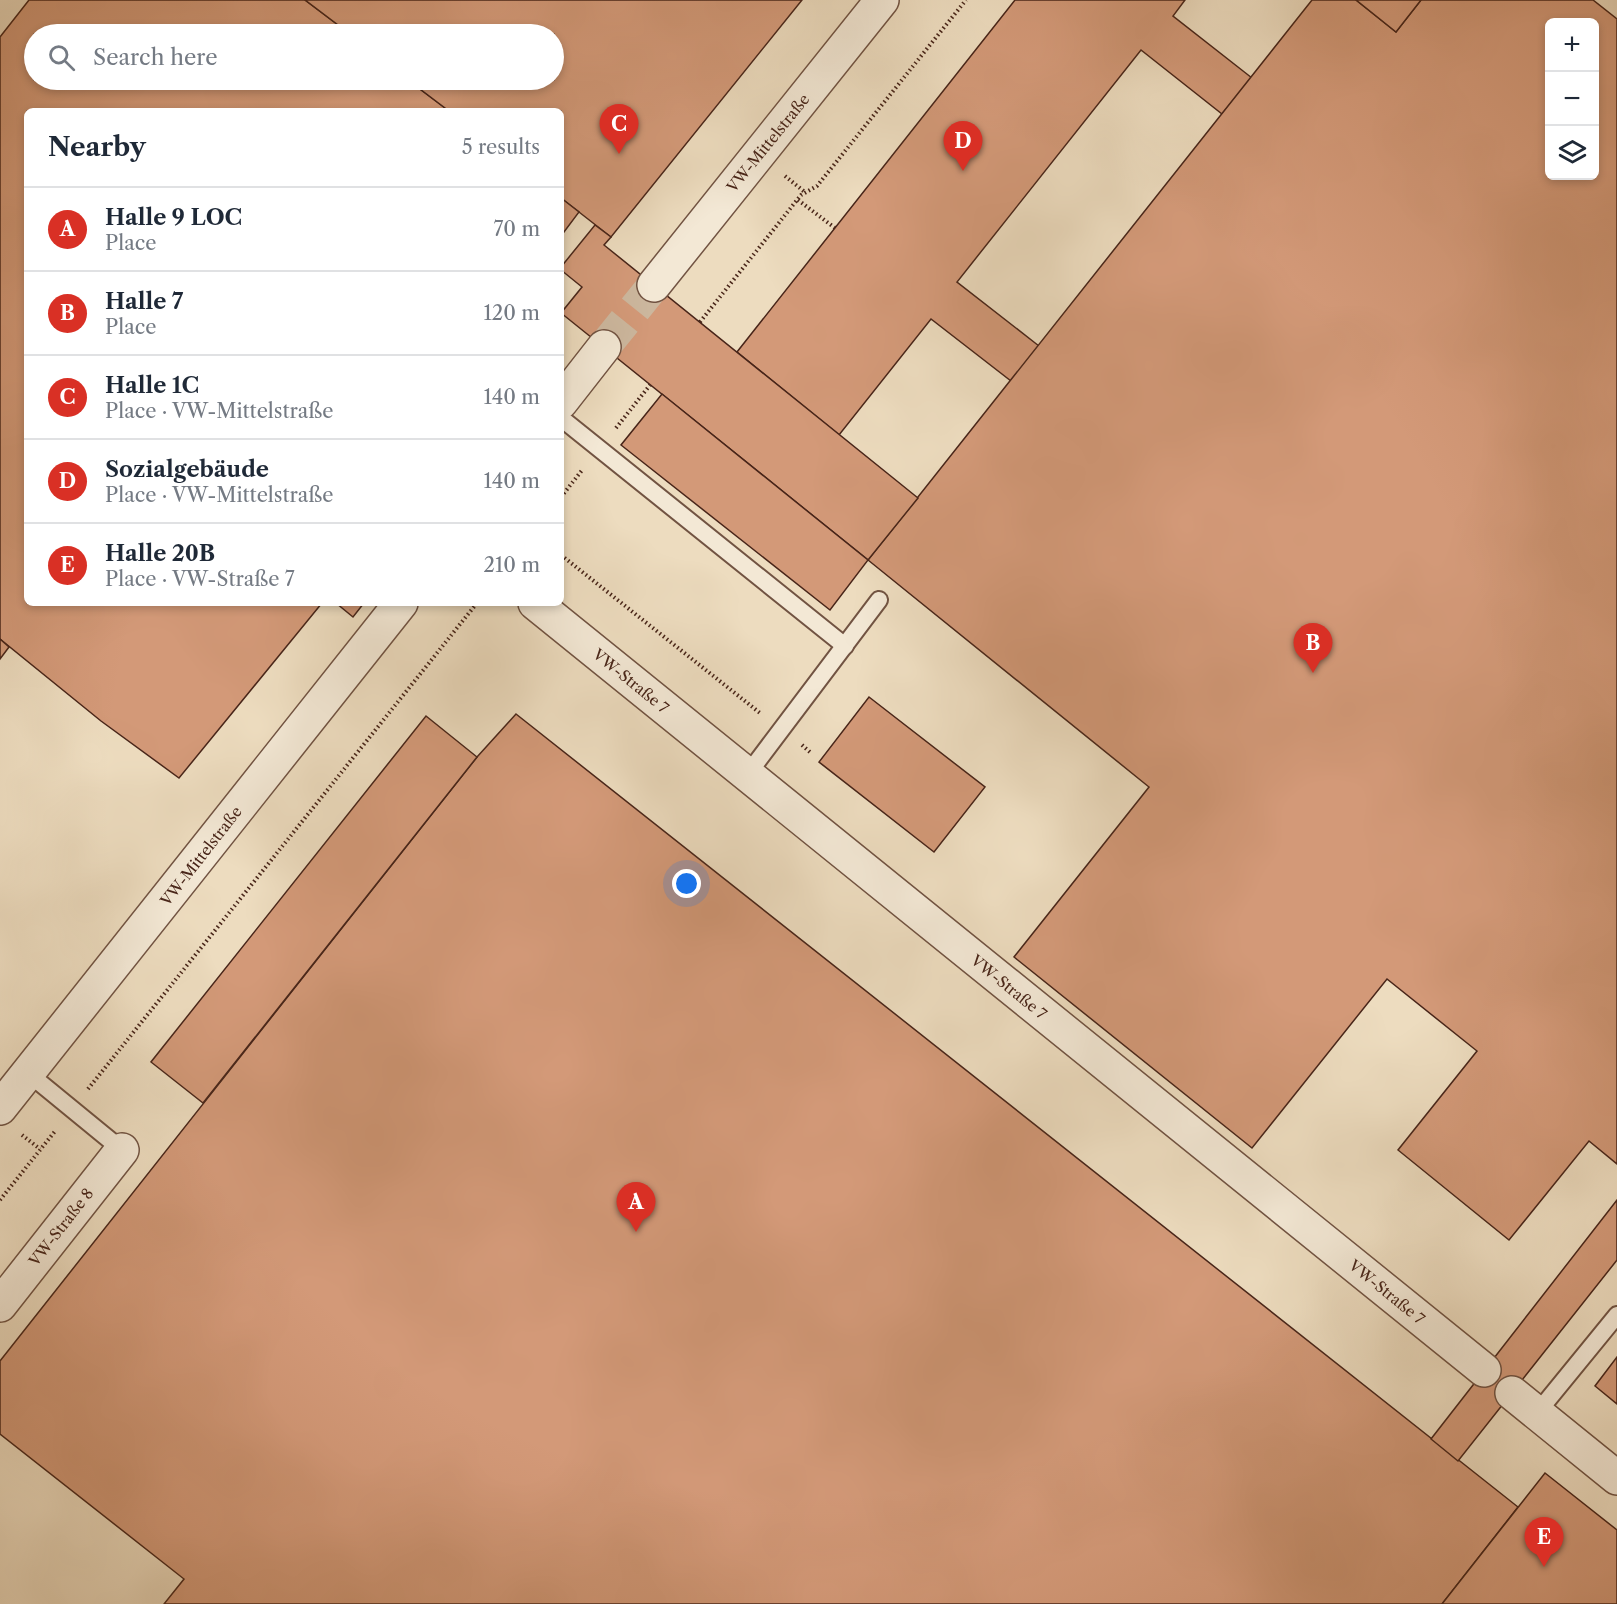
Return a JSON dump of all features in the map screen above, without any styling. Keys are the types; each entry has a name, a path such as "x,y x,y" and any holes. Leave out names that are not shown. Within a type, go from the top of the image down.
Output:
{"street":[{"name":"VW-Mittelstraße","path":"654,285 882,0"},
{"path":"564,398 604,347"},
{"name":"VW-Mittelstraße","path":"0,1108 399,606"},
{"name":"VW-Straße 7","path":"539,606 1484,1371"},
{"name":"VW-Straße 8","path":"6,1287 122,1150"},
{"path":"1512,1393 1617,1478"}],"lane":[{"path":"564,420 845,646"},
{"path":"747,775 879,600"},
{"path":"28,1073 122,1150"},
{"path":"1537,1413 1617,1315"}],"path":[{"path":"700,322 798,200 817,186 966,0"},
{"path":"798,200 835,228"},
{"path":"564,557 811,753"},
{"path":"0,1200 475,606"}],"building":[{"path":"29,0 305,0 337,24 24,24 24,90 421,90 445,108 24,108 24,606 320,606 179,778 101,721 0,639 0,37"},
{"path":"305,0 802,0 611,237 564,200 564,108 445,108 421,90 564,90 564,24 337,24"},
{"path":"1015,0 1185,0 1173,16 1252,78 1222,114 1141,50 957,282 1039,346 1011,381 931,319 839,435 737,352"},
{"path":"1312,0 1356,0 1396,32 1421,0 1593,0 1617,19 1617,1164 1589,1141 1509,1240 1398,1150 1477,1051 1387,979 1252,1148 1014,957 1149,787 868,560"},
{"path":"1356,0 1421,0 1396,32"},
{"path":"564,200 579,212 564,232"},
{"path":"595,225 611,237 604,245 918,498 868,560 564,315 564,309 582,287 564,272 564,263"},
{"path":"662,394 868,560 830,610 621,445"},
{"path":"340,606 362,606 353,617"},
{"path":"0,639 9,647 0,659"},
{"path":"869,697 985,787 934,852 819,762"},
{"path":"516,714 1518,1507 1442,1604 164,1604 184,1579 0,1434 0,1361 477,757"},
{"path":"426,716 477,757 203,1103 151,1062"},
{"path":"1617,1200 1617,1260 1458,1461 1431,1439"},
{"path":"1617,1357 1617,1404 1595,1386"},
{"path":"1545,1473 1617,1530 1617,1604 1442,1604"}],"tunnel":[{"path":"604,347 654,285"}],"place":[{"name":"Halle 1C","path":"619,154"},
{"name":"Sozialgebäude","path":"963,171"},
{"name":"Halle 7","path":"1313,673"},
{"name":"Halle 9 LOC","path":"636,1232"},
{"name":"Halle 20B","path":"1544,1567"}]}
